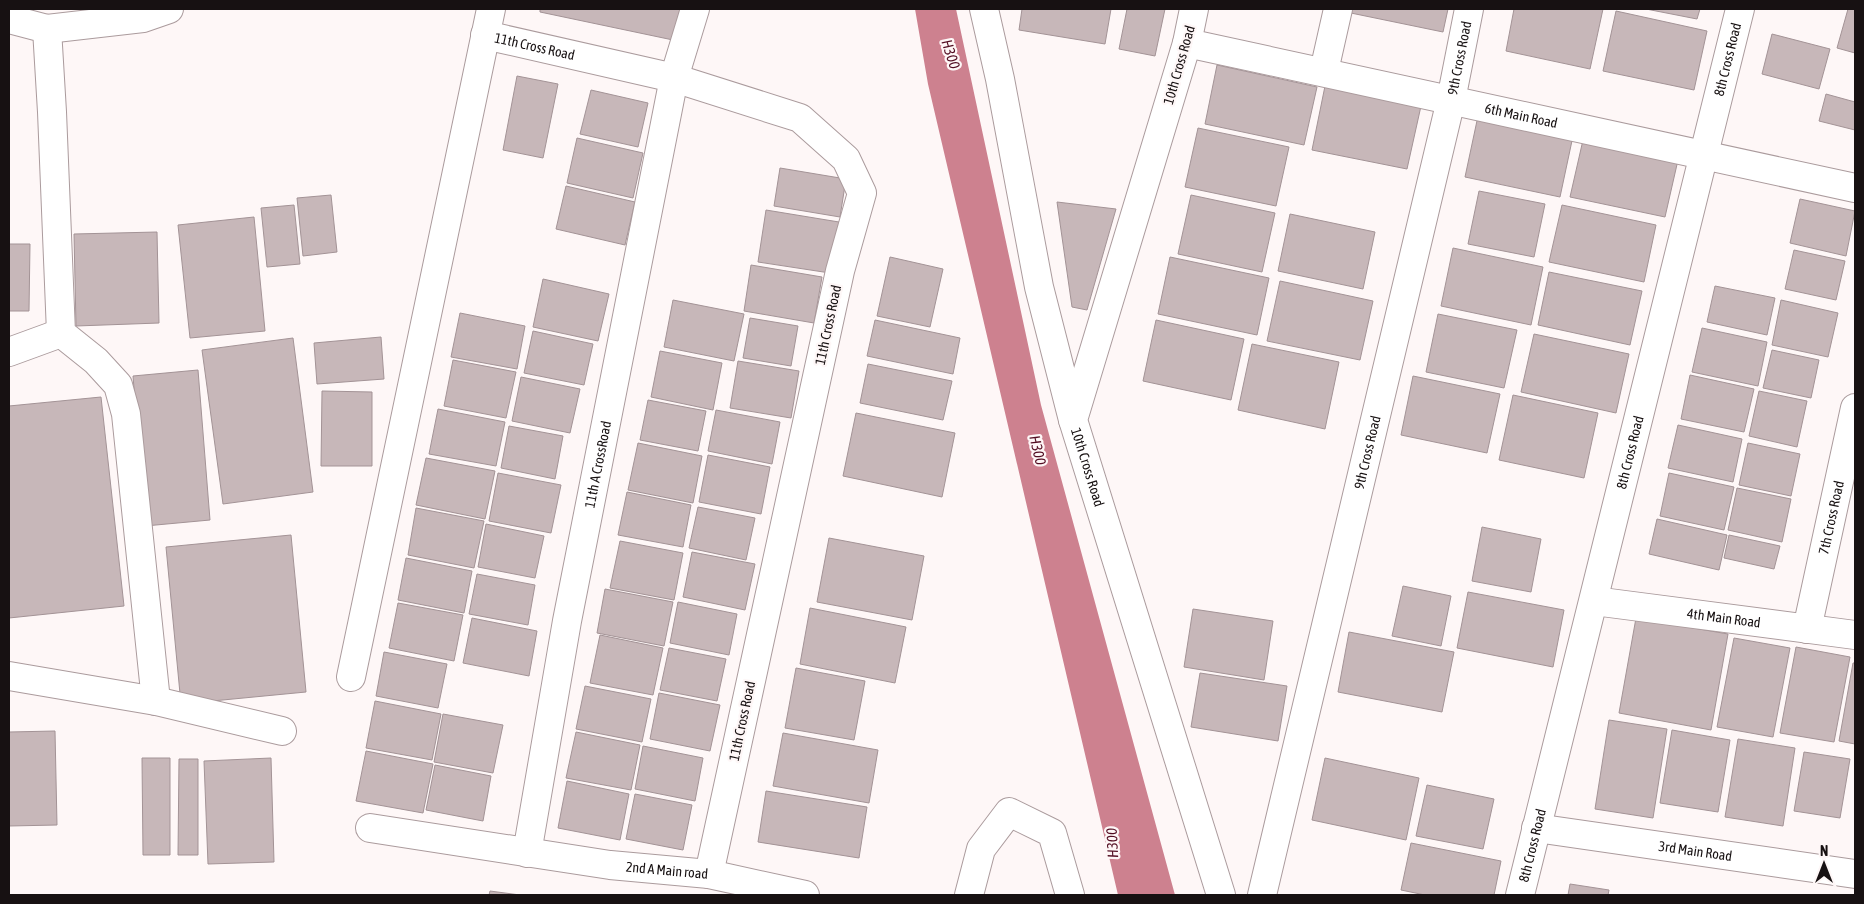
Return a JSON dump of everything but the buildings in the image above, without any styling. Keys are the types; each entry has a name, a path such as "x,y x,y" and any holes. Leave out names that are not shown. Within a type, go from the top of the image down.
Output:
{"street":[{"path":"9,19 47,29 144,18 169,9"},
{"path":"351,677 491,9"},
{"name":"11th A CrossRoad","path":"527,853 567,621 674,78 695,9"},
{"path":"984,9 1000,79 1039,287 1073,420"},
{"name":"10th Cross Road","path":"1194,9 1187,43 1073,420 1221,895"},
{"path":"1324,71 1338,9"},
{"name":"9th Cross Road","path":"1262,895 1451,100 1469,9"},
{"name":"8th Cross Road","path":"1520,895 1740,9"},
{"path":"47,29 61,333 96,362 118,385 126,414 156,701"},
{"name":"11th Cross Road","path":"485,35 674,78 800,118 846,159 862,192 840,271 709,874"},
{"name":"6th Main Road","path":"1187,43 1324,71 1855,188"},
{"path":"9,352 61,333"},
{"name":"7th Cross Road","path":"1807,629 1855,408"},
{"name":"4th Main Road","path":"1594,601 1855,635"},
{"path":"9,676 156,701 282,731"},
{"path":"969,895 981,849 1009,812 1052,833 1070,895"},
{"name":"2nd A Main road","path":"370,828 610,865 709,874 805,895"},
{"name":"3rd Main Road","path":"1536,828 1855,874"}],"water":[{"name":"H300","path":"915,9 956,9 1041,405 1175,895 1118,895 928,84"}]}
